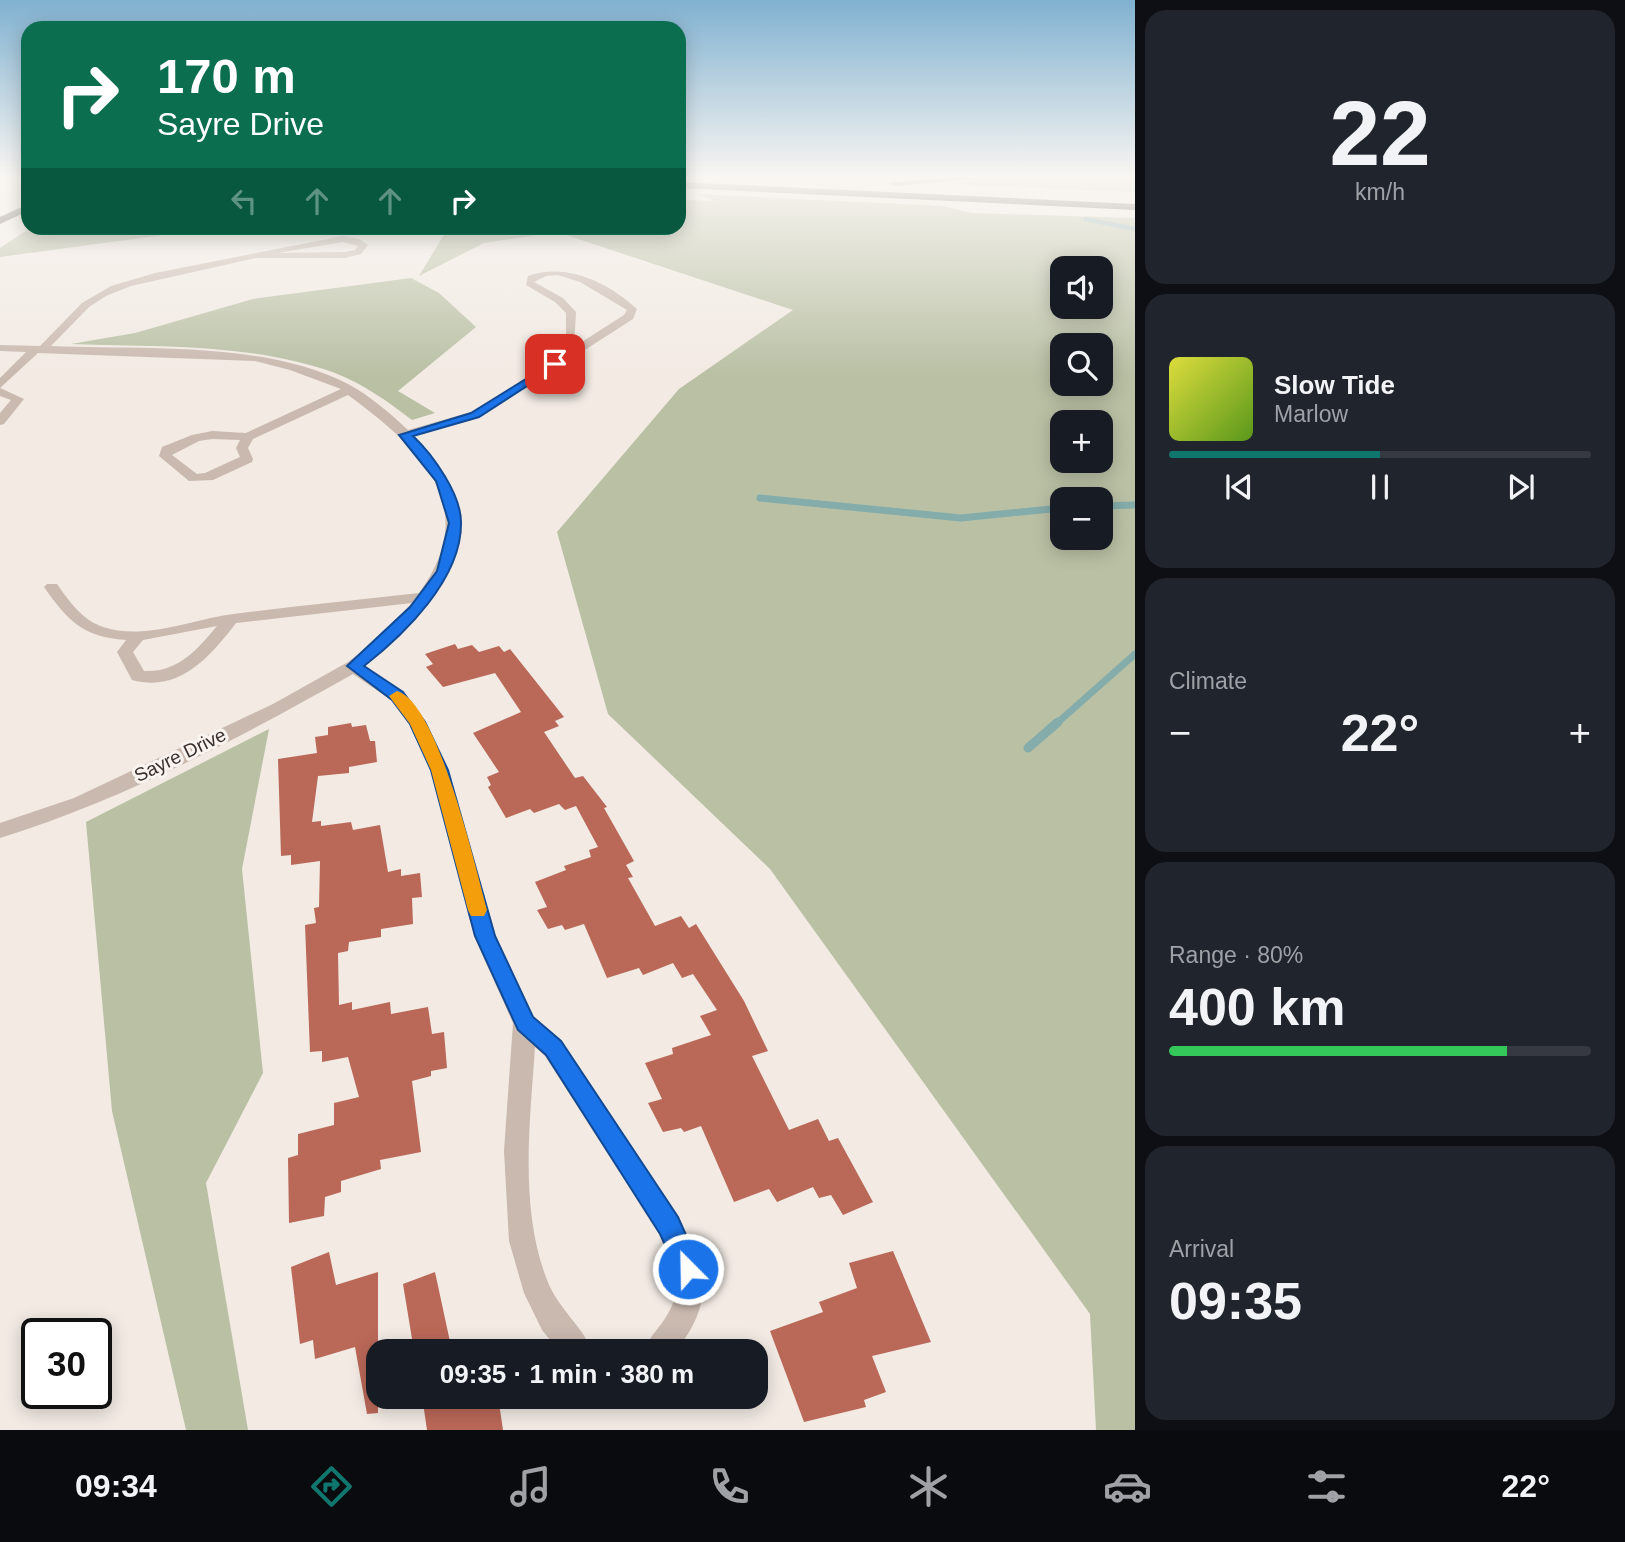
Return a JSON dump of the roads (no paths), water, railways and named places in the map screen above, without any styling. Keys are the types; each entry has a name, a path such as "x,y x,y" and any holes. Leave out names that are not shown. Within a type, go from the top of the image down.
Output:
{"street":[{"path":"0,385 86,304 102,294 147,280 325,243"},
{"path":"258,256 345,255 358,252 363,245 356,243"},
{"path":"405,435 475,415 629,317 632,309 576,275 555,271 542,272 531,278 529,283 559,300 571,312 571,338 566,357"},
{"name":"Sayre Drive","path":"0,348 255,358 294,367 349,390 420,449 442,481 455,523 443,571 424,597 381,645 354,666 279,708 81,803 0,831"},
{"path":"248,437 242,448 247,459 208,477 194,478 165,456 167,450 197,438 248,437 349,390"},
{"path":"0,392 18,399 0,421"},
{"path":"52,587 80,621 98,633 138,636 230,619 424,597"},
{"path":"138,636 125,652 138,676 157,679 190,666 230,619"},
{"path":"354,666 397,696 417,722 439,770 485,936 525,1023 553,1048 669,1225 683,1254 693,1284 687,1312 667,1339"},
{"path":"525,1023 515,1171 526,1253 539,1300 554,1326 566,1339"}],"waterway":[{"path":"760,498 961,518 1050,509"},
{"path":"1113,506 1135,505"},
{"path":"1056,724 1135,654"},
{"path":"1028,748 1058,722"}]}
